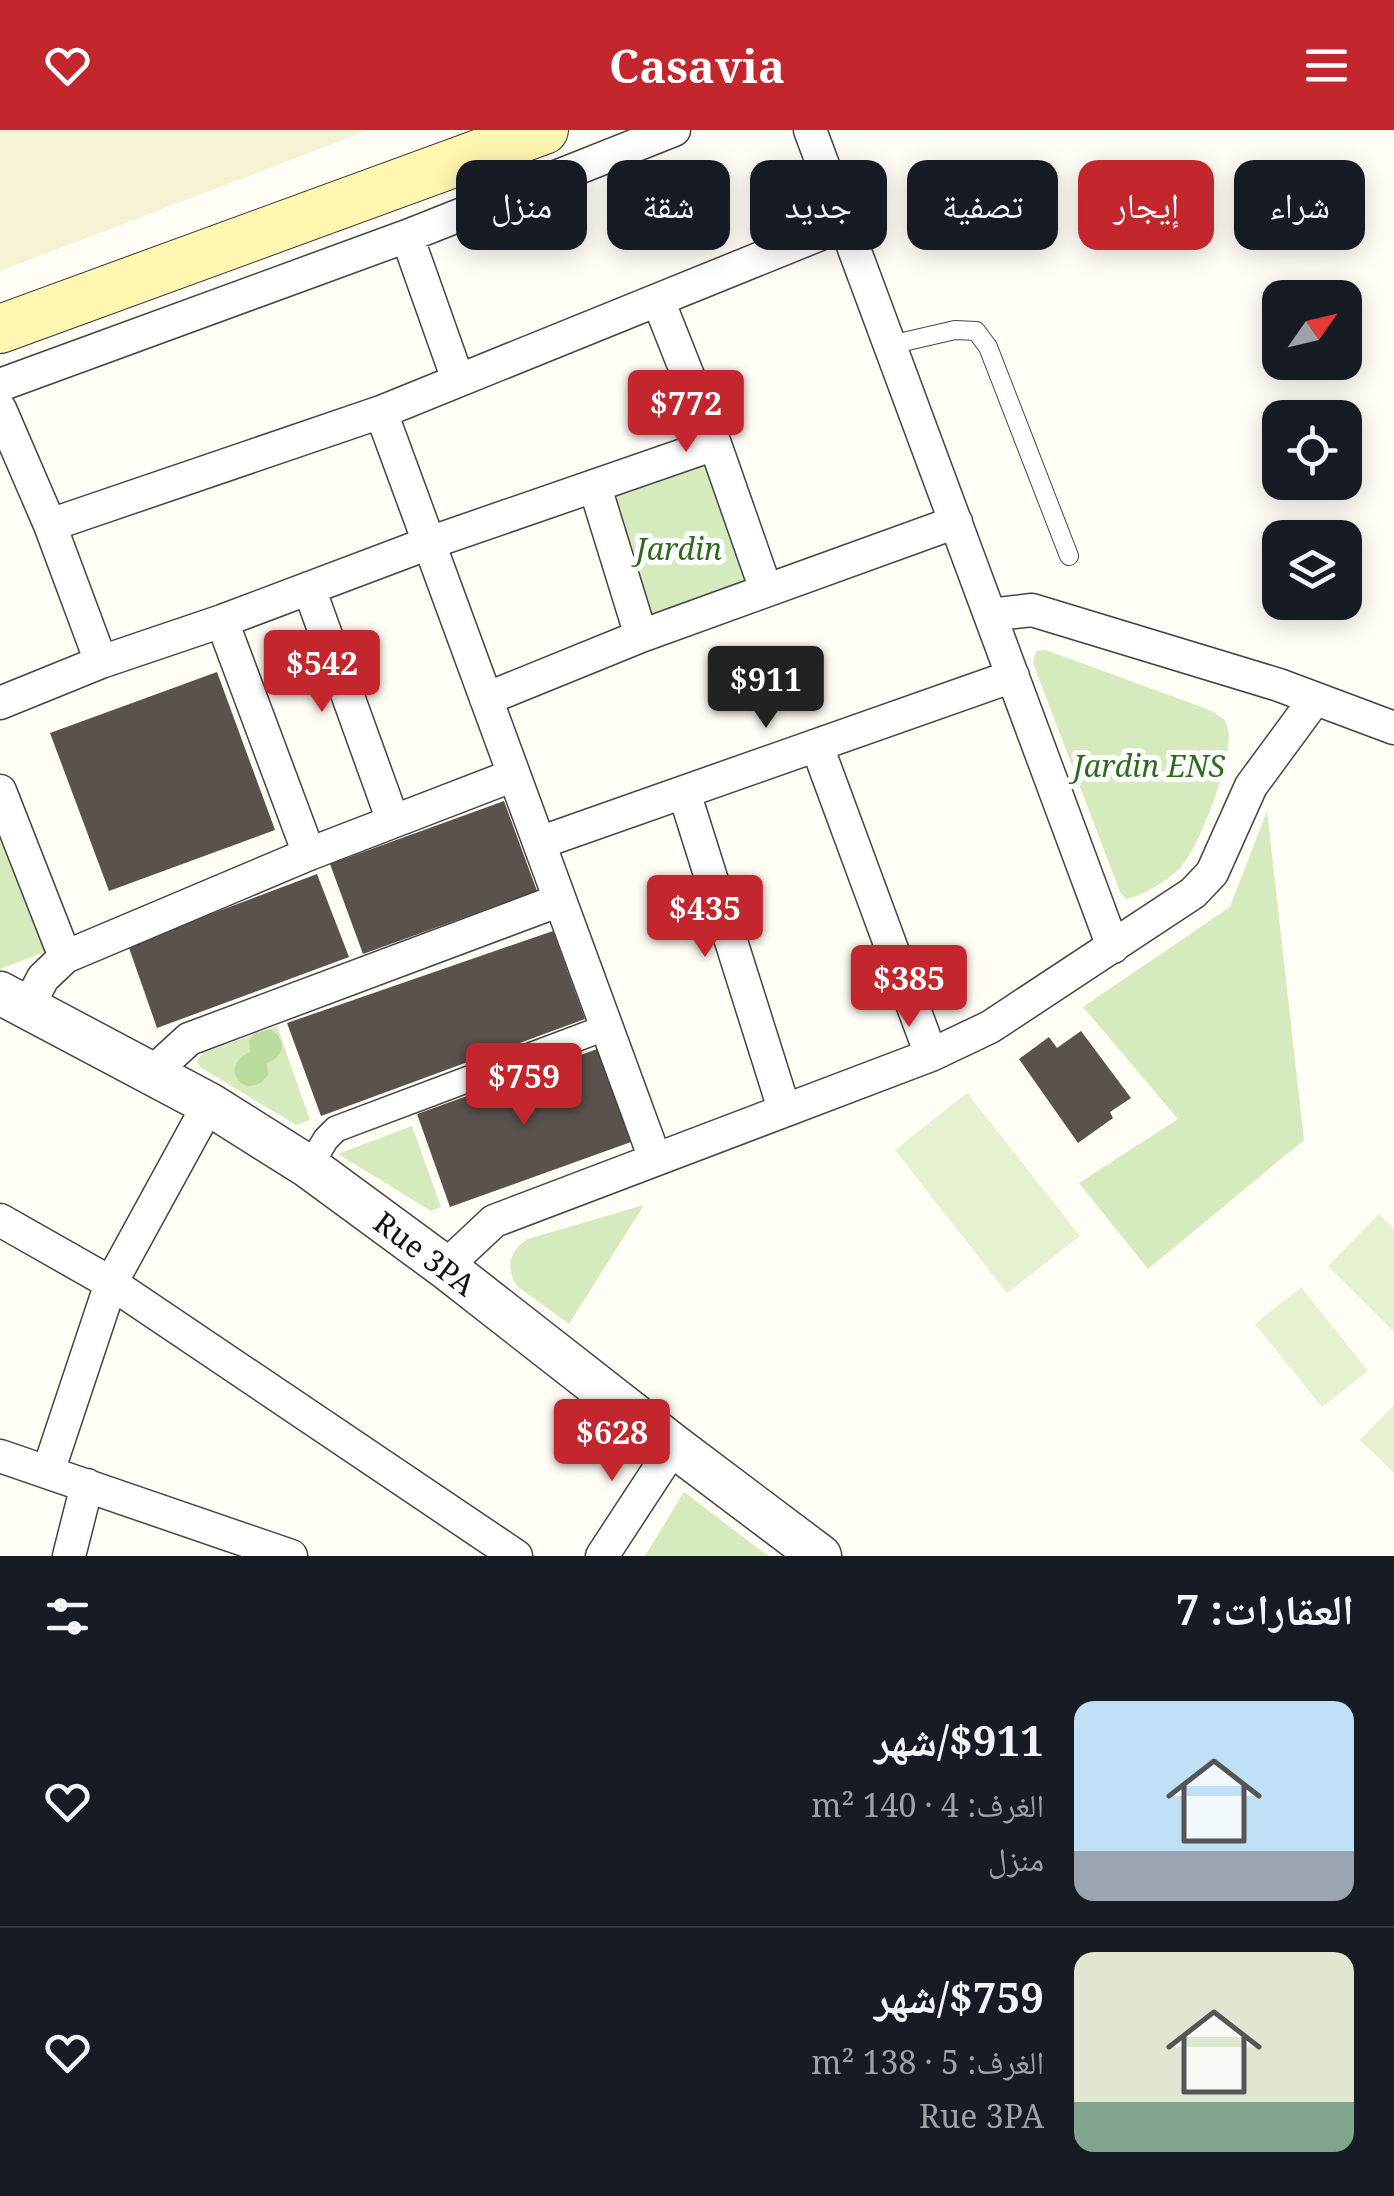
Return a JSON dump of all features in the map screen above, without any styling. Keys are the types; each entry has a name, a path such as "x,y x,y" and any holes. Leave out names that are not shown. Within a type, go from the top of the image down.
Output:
{"main road":[{"path":"0,330 544,130"}],"street":[{"path":"0,385 407,236 674,130"},
{"path":"810,130 821,160"},
{"path":"407,236 458,380"},
{"path":"50,525 380,412 781,250"},
{"path":"855,250 1114,947"},
{"path":"658,300 715,444 766,590"},
{"path":"0,409 50,525 101,662"},
{"path":"380,412 655,1159"},
{"path":"0,704 101,662 222,622 428,543 715,444"},
{"path":"595,486 640,636"},
{"path":"486,699 640,636 956,522"},
{"path":"309,588 394,820"},
{"path":"990,615 1032,610 1279,685 1394,728"},
{"path":"222,622 309,854"},
{"path":"539,842 1013,676"},
{"path":"445,1267 494,1222 931,1054 990,1027 1114,947 1192,893 1212,873 1250,786 1316,699"},
{"path":"817,746 931,1054"},
{"path":"14,1000 65,957 309,854 514,775"},
{"path":"0,791 65,957"},
{"path":"684,792 784,1109"},
{"path":"152,1074 189,1039 560,900"},
{"name":"Rue 3PA","path":"14,1000 209,1104 310,1167 820,1556"},
{"path":"310,1167 336,1129 606,1027"},
{"path":"48,1472 112,1283 209,1104"},
{"path":"0,1220 112,1283 504,1553"},
{"path":"602,1556 674,1446"},
{"path":"0,1456 290,1556"},
{"path":"69,1556 88,1484"}],"lane":[{"path":"890,345 956,330 976,331 988,346 1069,556"}],"shaded area":[{"path":"0,130 369,130 0,271"}],"green space":[{"name":"Jardin","path":"705,460 751,580 645,620 601,497"},
{"name":"Jardin ENS","path":"1046,650 1212,711 1225,720 1228,749 1197,842 1176,872 1132,898 1126,899 1120,892 1033,663 1036,651"},
{"path":"1267,811 1304,1140 1148,1269 1079,1183 1178,1119 1083,1007 1230,907"},
{"path":"0,828 47,951 0,969"},
{"path":"277,1026 310,1120 296,1125 200,1067 197,1061 203,1053"},
{"path":"270,1029 282,1042 281,1052 267,1063 268,1075 260,1083 244,1085 238,1080 235,1066 250,1052 249,1041 255,1033"},
{"path":"967,1093 1080,1236 1007,1293 895,1150"},
{"path":"412,1126 441,1207 431,1211 338,1154"},
{"path":"644,1205 569,1324 517,1286 511,1260 528,1239"},
{"path":"1379,1214 1394,1229 1394,1332 1328,1266"},
{"path":"1301,1287 1368,1371 1322,1407 1255,1324"},
{"path":"1394,1405 1394,1473 1360,1440"},
{"path":"684,1492 768,1556 645,1556"}],"building":[{"path":"217,672 275,830 109,891 50,733"},
{"path":"504,801 537,891 363,954 330,864"},
{"path":"317,874 349,957 157,1028 128,945"},
{"path":"553,931 585,1019 321,1116 287,1023"},
{"path":"1081,1031 1131,1098 1110,1112 1113,1118 1078,1143 1019,1059 1049,1037 1057,1048"},
{"path":"597,1049 631,1142 450,1207 417,1114"}]}
